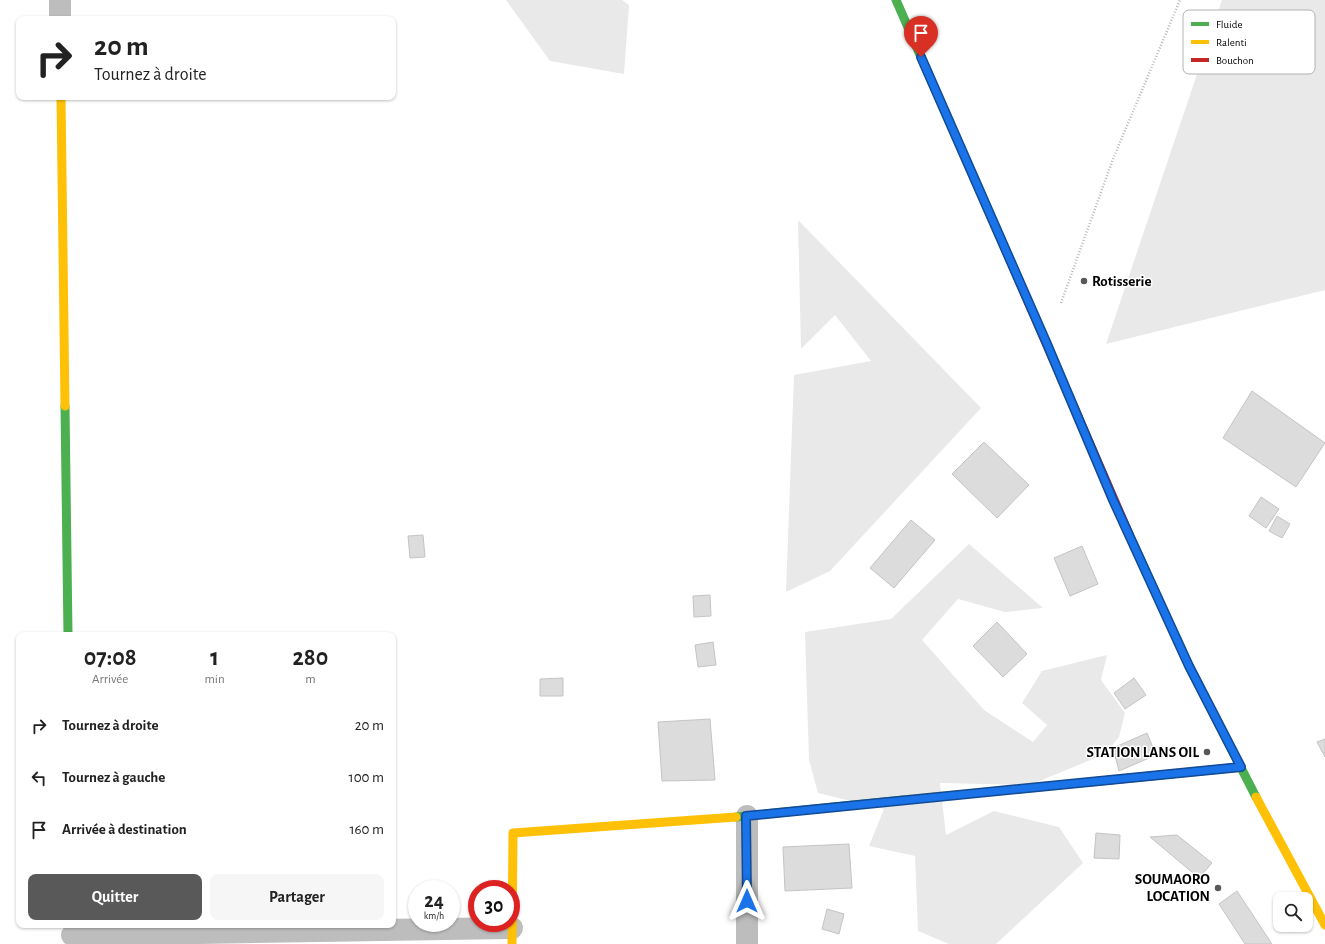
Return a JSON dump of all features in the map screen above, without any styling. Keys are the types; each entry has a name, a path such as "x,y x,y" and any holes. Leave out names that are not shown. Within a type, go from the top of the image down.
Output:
{"street":[{"path":"60,0 60,16"},
{"path":"896,0 1047,344 1119,515 1189,666 1277,839 1325,925"},
{"path":"61,100 68,632"},
{"path":"72,935 512,936 513,833 746,816 1241,767"},
{"path":"746,816 747,944"}],"path":[{"path":"1047,344 1113,159 1180,0"}],"shaded area":[{"path":"506,0 622,0 629,5 624,74 550,61"},
{"path":"1222,0 1325,0 1325,290 1106,344 1197,74 1315,74 1315,10 1219,10"},
{"path":"798,220 981,408 830,571 786,592 794,375 871,361 835,315 801,349"},
{"path":"969,544 1043,608 1005,612 958,599 922,640 984,710 1033,742 1047,725 1022,703 1042,671 1107,655 1101,680 1125,713 1119,737 1105,754 1030,785 940,783 946,835 994,811 1059,827 1083,863 996,944 949,944 918,931 915,856 869,846 884,809 818,793 809,760 805,632 891,619"}],"building":[{"path":"1252,391 1325,443 1296,487 1223,438"},
{"path":"984,442 1029,485 997,518 952,474"},
{"path":"1261,497 1279,509 1266,528 1249,516"},
{"path":"1277,516 1290,524 1282,538 1269,531"},
{"path":"911,520 935,540 894,588 870,568"},
{"path":"423,535 425,557 410,558 408,536"},
{"path":"1082,546 1098,584 1070,596 1054,558"},
{"path":"710,595 711,616 694,617 693,596"},
{"path":"997,622 1027,654 1003,677 973,646"},
{"path":"713,642 716,665 698,667 695,645"},
{"path":"563,678 563,696 540,696 540,679"},
{"path":"1134,678 1146,695 1125,709 1114,693"},
{"path":"710,719 715,780 662,781 658,722"},
{"path":"1147,733 1156,755 1119,771 1113,748"},
{"path":"1325,739 1325,757 1317,742"},
{"path":"1096,833 1120,835 1119,859 1094,858"},
{"path":"1177,835 1212,863 1199,878 1150,837"},
{"path":"849,844 852,888 785,891 783,847"},
{"path":"1237,891 1272,944 1245,944 1219,904"},
{"path":"827,909 844,914 839,934 822,929"}],"traffic: fast":[{"path":"896,0 1014,269"},
{"path":"65,406 68,632"},
{"path":"1129,534 1189,666 1256,797"},
{"path":"736,817 904,800"}],"traffic: slow":[{"path":"61,100 65,406"},
{"path":"904,800 1090,782"},
{"path":"1256,797 1325,925"},
{"path":"512,944 513,833 736,817"}],"traffic: jam":[{"path":"1014,269 1129,534"},
{"path":"1090,782 1241,767"}],"place":[{"name":"Rotisserie","path":"1084,281"},
{"name":"STATION LANS OIL","path":"1207,752"},
{"name":"SOUMAORO LOCATION","path":"1218,888"}],"route":[{"path":"747,901 746,816 1241,767 1189,666 1113,500 1047,344 921,57"}]}
